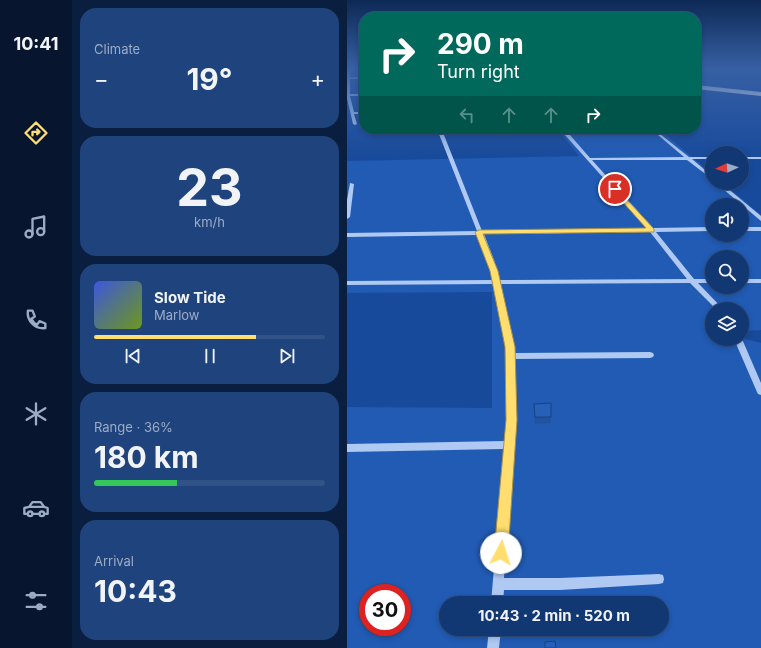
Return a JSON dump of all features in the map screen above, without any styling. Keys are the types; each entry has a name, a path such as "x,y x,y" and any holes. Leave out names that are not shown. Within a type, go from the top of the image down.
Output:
{"street":[{"path":"349,98 355,124"},
{"path":"353,113 359,113"},
{"path":"441,134 491,260 510,347 510,445 498,596"},
{"path":"567,134 652,230 692,281 713,302"},
{"path":"659,134 705,172"},
{"path":"588,158 705,158"},
{"path":"749,158 761,158"},
{"path":"347,217 352,184"},
{"path":"726,190 761,219"},
{"path":"347,235 705,229"},
{"path":"749,229 761,229"},
{"path":"347,283 705,281"},
{"path":"749,281 761,281"},
{"path":"741,346 761,392"},
{"path":"510,356 650,355"},
{"path":"347,448 510,445"},
{"path":"499,584 560,584 659,579"},
{"path":"493,648 494,636"}],"shaded area":[{"path":"562,134 665,134 705,168 705,190 731,190 741,198 705,198 705,242 749,242 749,205 761,215 761,330 749,331 749,302 705,302 705,346 749,346 749,340 761,343 761,648 347,648 347,407 492,408 492,292 347,293 347,161 579,156"}],"building":[{"path":"551,403 551,417 535,417 534,404"},
{"path":"555,641 556,648 545,648 545,642"}],"route":[{"path":"501,553 511,420 510,347 494,271 479,232 652,230 615,189"}]}
